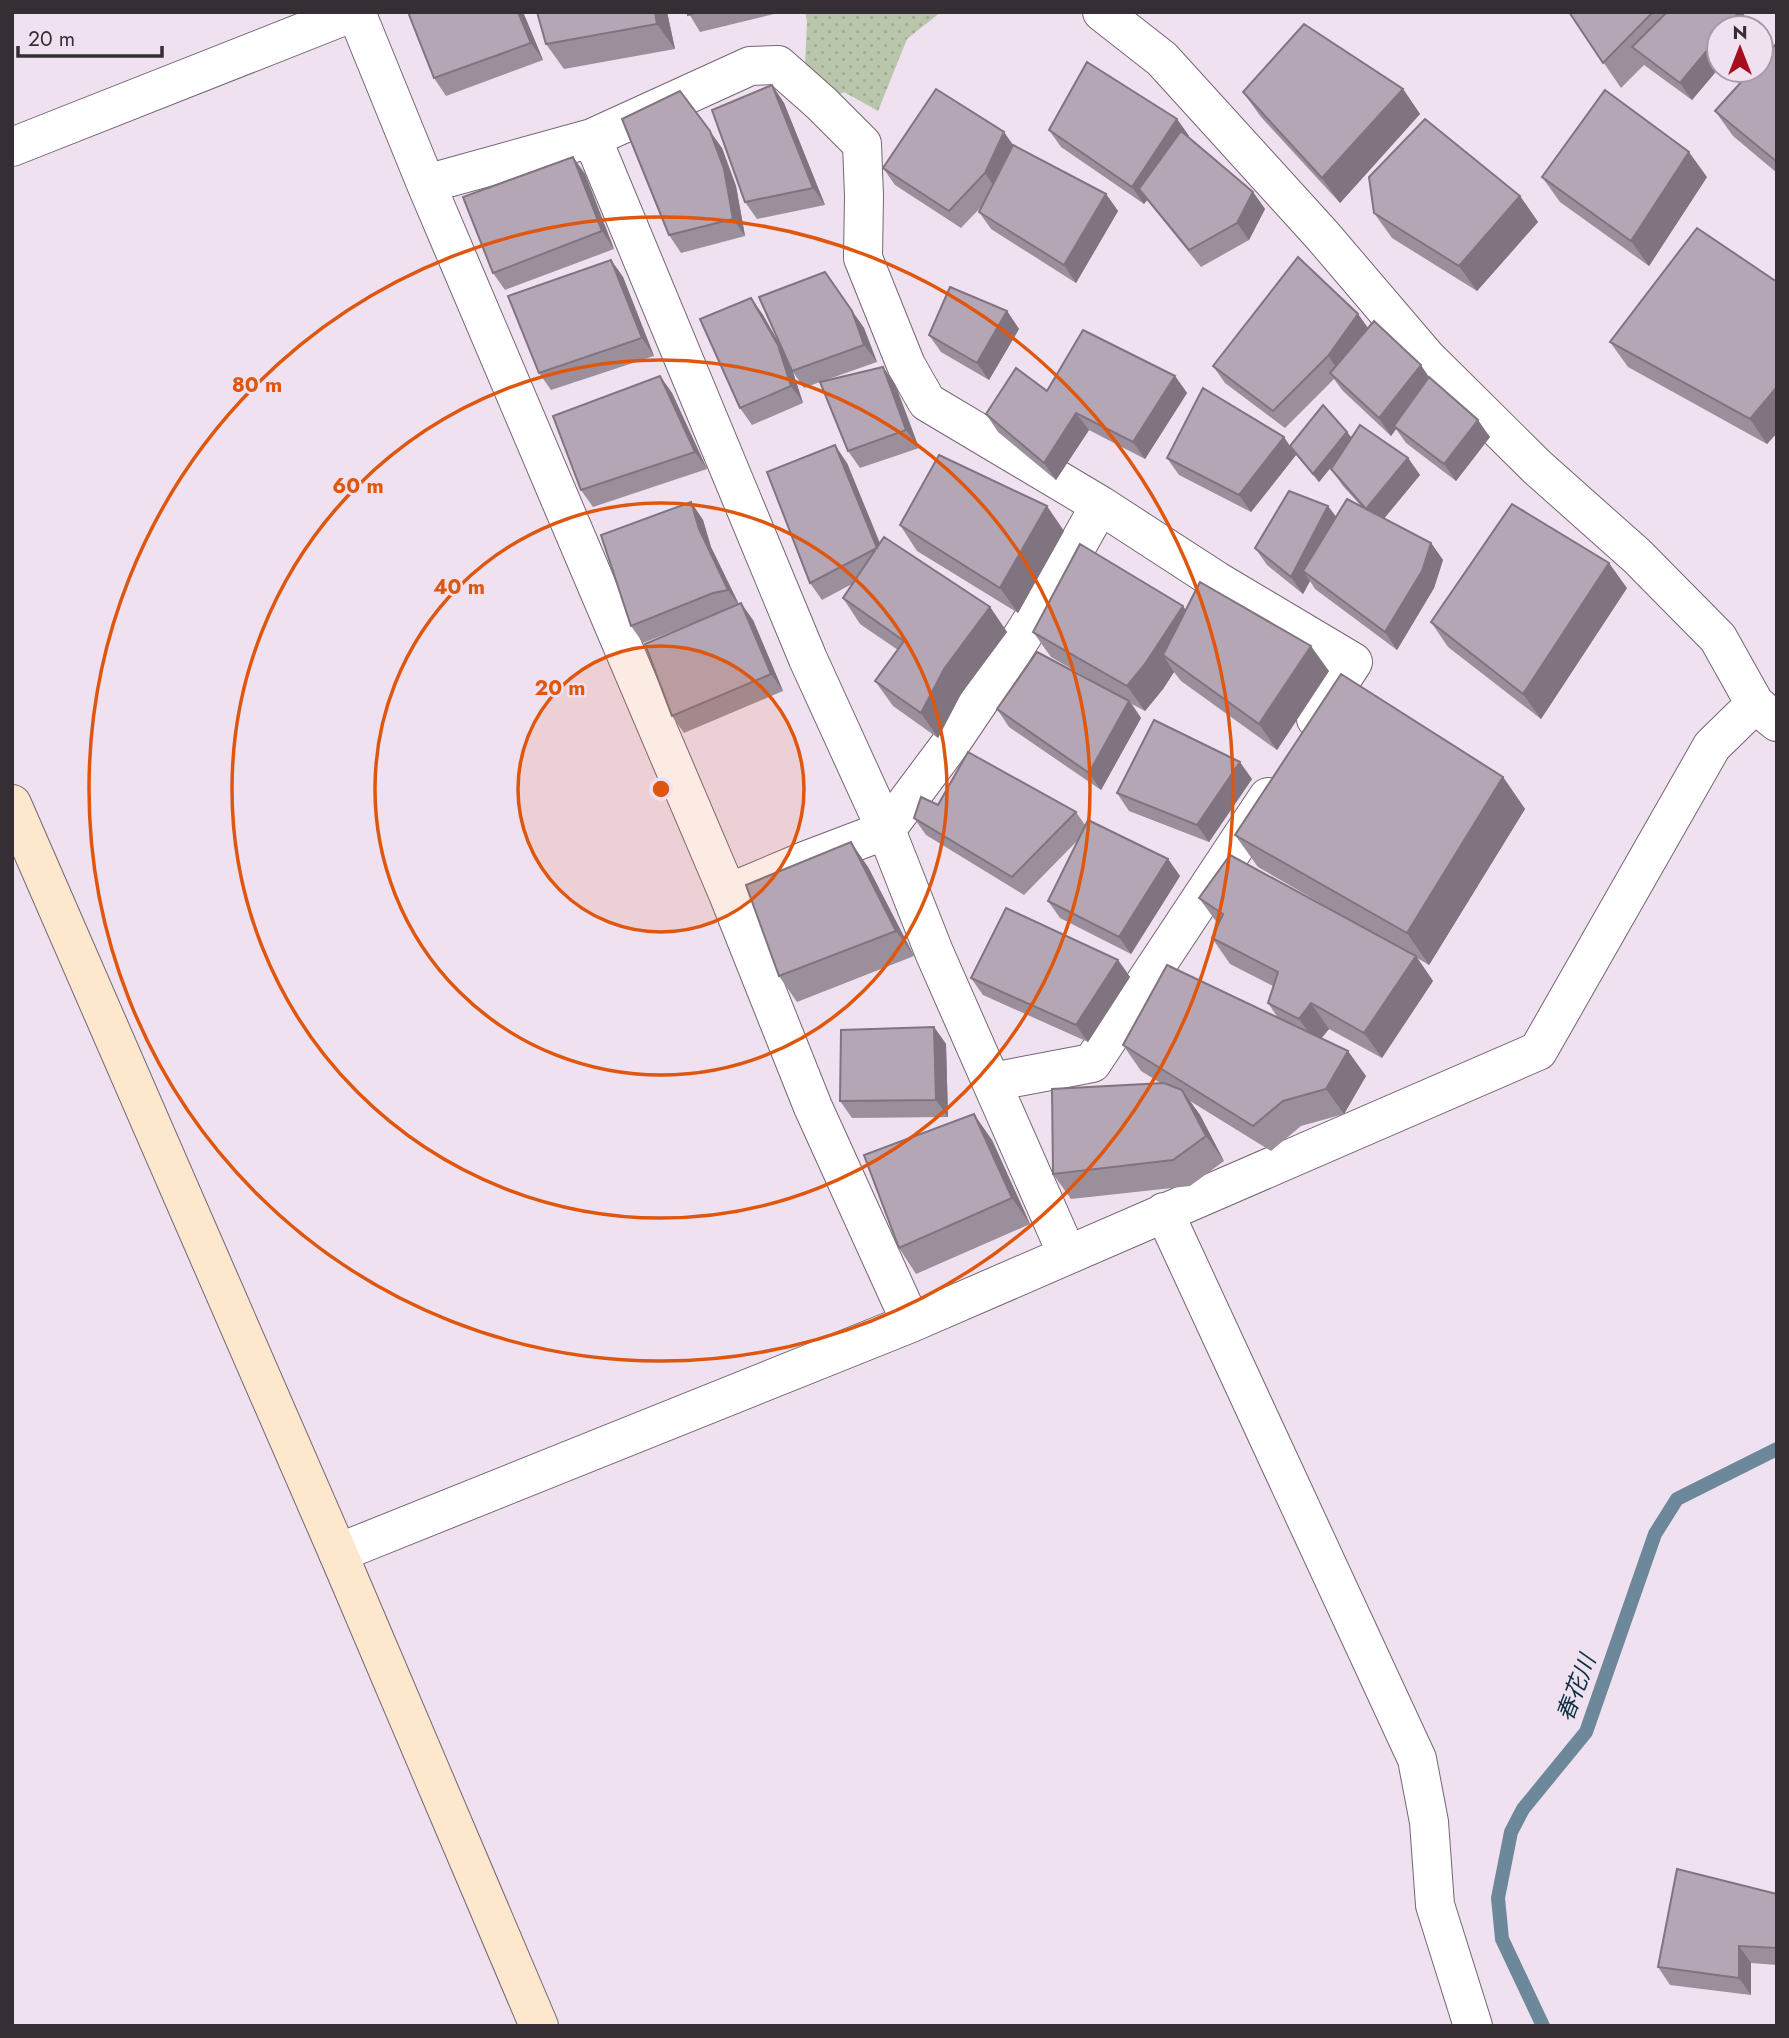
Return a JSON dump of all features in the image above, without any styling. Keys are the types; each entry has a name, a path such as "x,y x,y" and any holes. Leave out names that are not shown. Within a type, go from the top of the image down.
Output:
{"street":[{"path":"12,147 355,12 728,894 813,1107 911,1323"},
{"path":"338,1553 911,1323 1538,1051 1712,746 1766,713 1718,638 1637,556 1537,467 1427,358 1322,235 1162,59 1102,12"},
{"path":"426,184 592,138 750,66 778,65 862,144 863,258 906,365 927,402 1100,505 1217,581 1353,662 1227,860 1092,1063 992,1082"},
{"path":"592,138 808,659 886,830 934,953 1067,1254"},
{"path":"728,894 886,830 951,743 1011,654 1059,578 1100,505"},
{"path":"12,804 22,852 338,1553 539,2026"},
{"path":"1164,1212 1417,1759 1429,1822 1435,1905 1473,2026"}],"green space":[{"path":"805,12 941,12 907,39 878,111 844,92 821,103 805,65"}],"building":[{"path":"408,12 518,12 531,43 434,78"},
{"path":"537,12 655,12 657,24 546,44"},
{"path":"1569,12 1653,12 1603,63"},
{"path":"1667,12 1739,12 1705,14 1705,53 1680,83 1632,47"},
{"path":"1304,24 1403,89 1322,178 1243,92"},
{"path":"1777,43 1777,162 1715,111 1739,84 1775,84"},
{"path":"1087,62 1177,119 1132,187 1049,130"},
{"path":"772,85 813,188 745,202 712,110"},
{"path":"936,89 1004,132 985,173 949,211 883,168"},
{"path":"1605,90 1689,152 1631,241 1542,177"},
{"path":"680,91 710,131 724,169 733,219 669,235 622,119"},
{"path":"1425,119 1520,196 1459,266 1374,213 1369,177"},
{"path":"1181,131 1253,192 1237,223 1189,250 1139,189"},
{"path":"1013,145 1106,194 1064,265 979,212"},
{"path":"573,157 602,231 493,273 463,197"},
{"path":"1697,228 1777,282 1777,387 1750,419 1610,342"},
{"path":"1298,257 1358,314 1328,356 1273,411 1213,366"},
{"path":"611,260 642,338 539,373 508,296"},
{"path":"825,272 852,311 864,345 792,371 759,297"},
{"path":"950,287 1007,311 977,363 929,335"},
{"path":"751,298 778,345 791,386 740,408 700,319"},
{"path":"1374,321 1421,365 1379,418 1330,373"},
{"path":"1083,330 1175,376 1133,442 1076,413 1044,463 986,414 1016,368 1047,391"},
{"path":"883,367 906,430 848,451 820,382"},
{"path":"660,376 695,452 581,490 553,416"},
{"path":"1429,377 1478,420 1444,464 1394,426"},
{"path":"1203,388 1284,437 1239,495 1167,458"},
{"path":"1323,405 1347,432 1313,474 1290,446"},
{"path":"1360,425 1408,458 1366,509 1331,469"},
{"path":"835,445 877,548 810,583 767,472"},
{"path":"939,455 1047,506 1000,588 900,525"},
{"path":"1289,491 1328,506 1291,577 1255,548"},
{"path":"1347,499 1431,543 1422,571 1385,632 1303,571"},
{"path":"691,502 699,529 728,590 713,593 631,626 601,535"},
{"path":"1512,504 1609,563 1523,694 1431,622"},
{"path":"884,537 990,607 944,669 921,713 875,681 904,641 843,598"},
{"path":"1080,544 1183,606 1145,664 1127,686 1033,632"},
{"path":"1200,582 1311,646 1259,724 1163,655"},
{"path":"741,603 771,674 672,716 645,644"},
{"path":"1037,652 1129,701 1089,773 997,709"},
{"path":"1341,674 1503,777 1407,933 1235,835"},
{"path":"1154,720 1240,762 1197,825 1117,793"},
{"path":"968,752 1076,812 1012,877 914,818 921,797 938,805"},
{"path":"1088,820 1168,859 1119,937 1048,901"},
{"path":"851,842 896,931 779,976 746,885"},
{"path":"1230,855 1416,956 1364,1033 1311,1003 1299,1019 1268,1003 1278,972 1212,938 1223,914 1199,898"},
{"path":"1006,908 1118,960 1076,1025 971,978"},
{"path":"1167,965 1348,1051 1326,1089 1283,1101 1253,1126 1123,1045"},
{"path":"934,1027 936,1100 840,1101 841,1030"},
{"path":"1164,1083 1182,1090 1206,1136 1173,1160 1053,1174 1052,1089"},
{"path":"974,1114 1012,1198 899,1248 864,1155"},
{"path":"1677,1869 1777,1894 1777,1948 1739,1946 1739,1978 1658,1967"}],"waterway":[{"name":"春花川","path":"1543,2026 1502,1939 1498,1898 1511,1832 1523,1809 1586,1732 1655,1534 1677,1499 1777,1449"}]}
